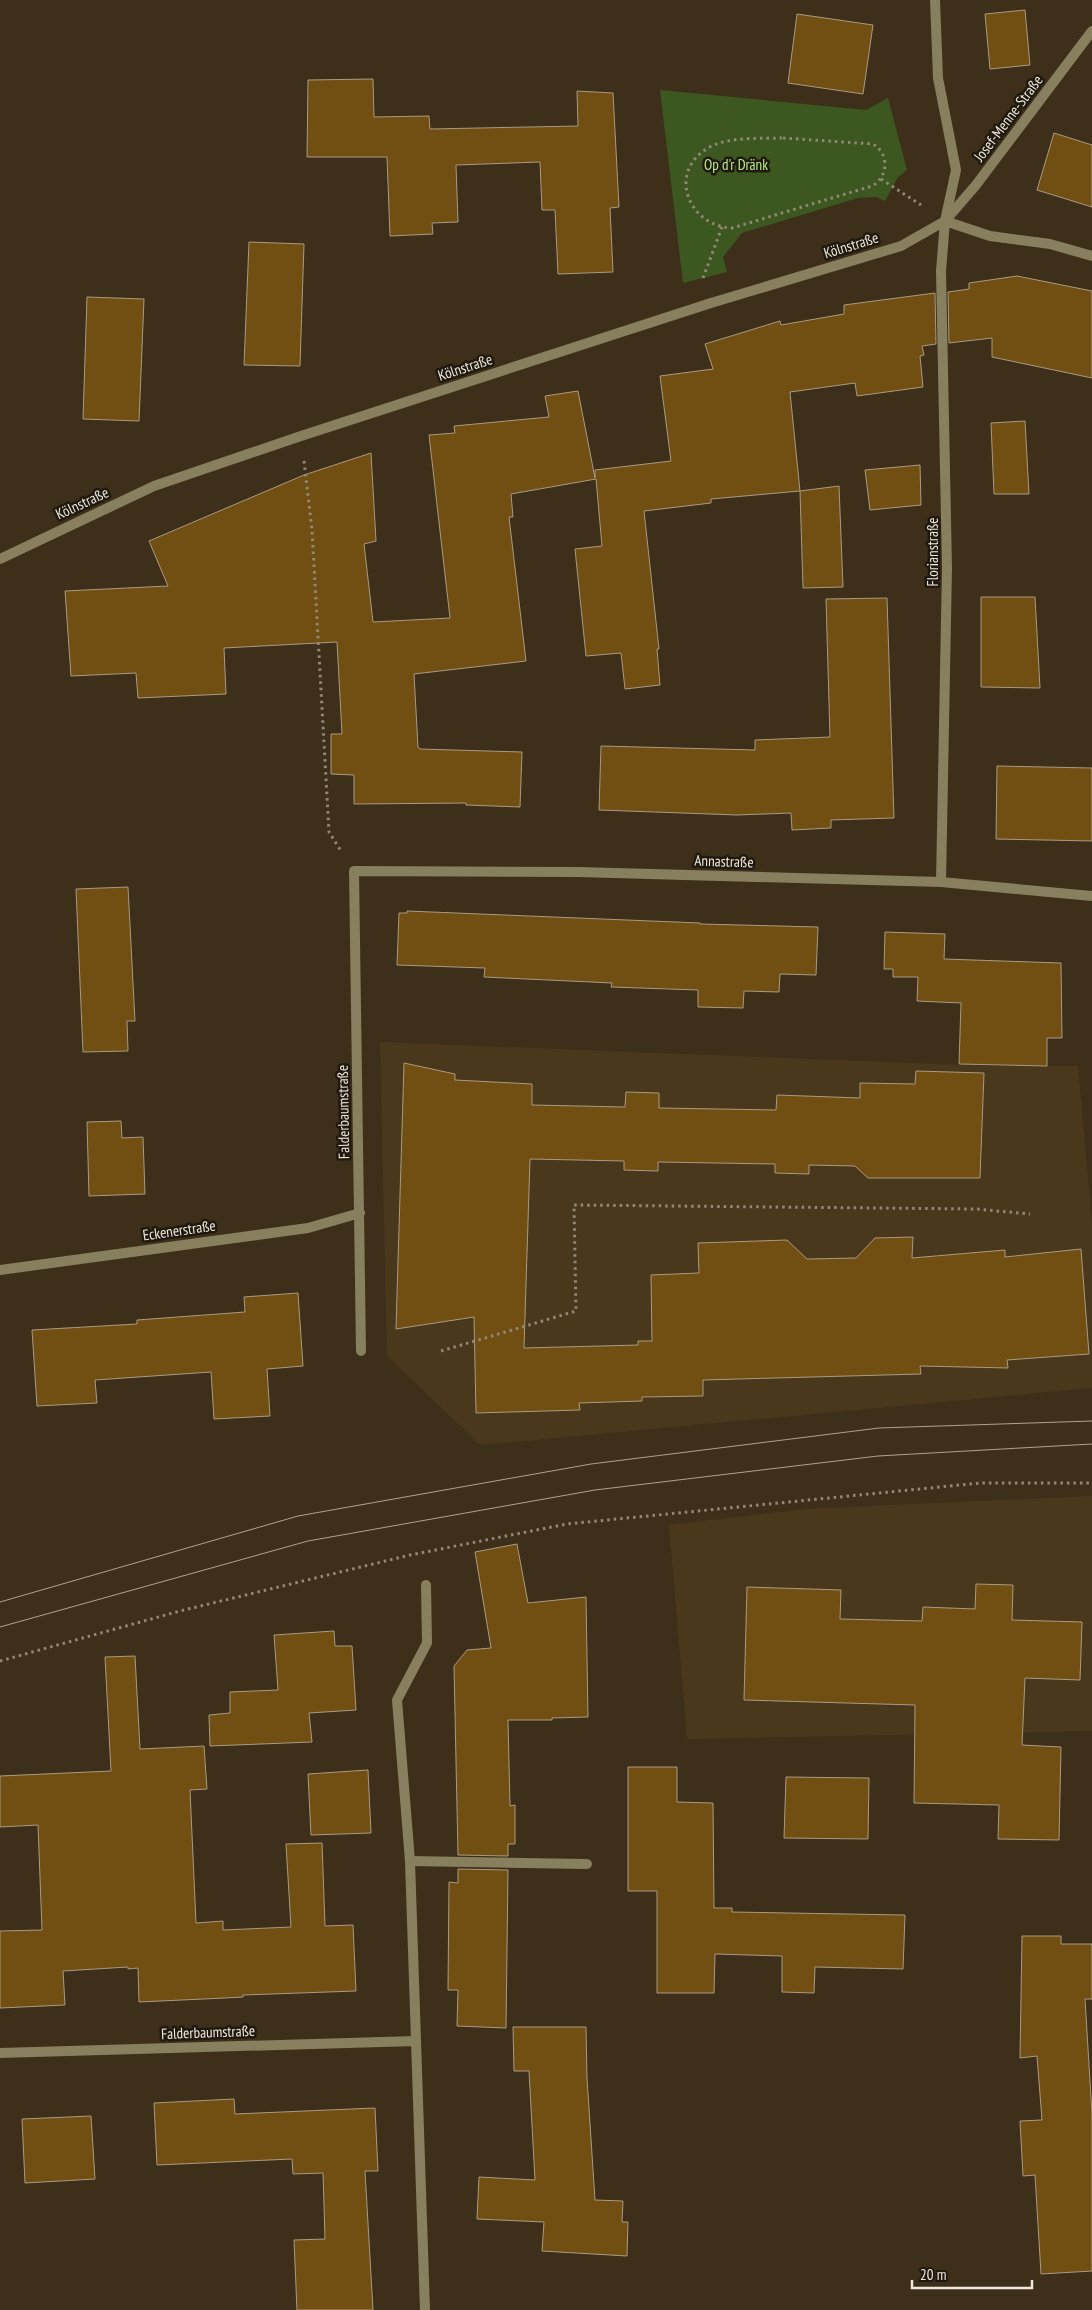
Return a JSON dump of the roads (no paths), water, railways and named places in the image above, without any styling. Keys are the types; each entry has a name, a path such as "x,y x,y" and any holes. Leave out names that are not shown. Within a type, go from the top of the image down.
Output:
{"street":[{"path":"935,0 938,78 956,170 945,221 990,236 1050,244 1092,256"},
{"name":"Josef-Menne-Straße","path":"945,221 976,185 1092,31"},
{"name":"Kölnstraße","path":"0,559 154,486 301,436 711,303 901,246 945,221"},
{"name":"Florianstraße","path":"941,882 948,568 942,271 945,221"},
{"name":"Annastraße","path":"354,871 578,872 941,882 1092,896"},
{"name":"Falderbaumstraße","path":"354,871 361,1352"},
{"name":"Eckenerstraße","path":"0,1270 308,1228 360,1213"},
{"path":"425,2310 410,1861 397,1700 427,1643 426,1585"},
{"path":"410,1861 587,1864"},
{"name":"Falderbaumstraße","path":"0,2053 416,2041"}],"tram line":[{"path":"0,1602 298,1516 591,1464 879,1428 1092,1421"},
{"path":"0,1627 308,1541 595,1490 878,1456 1092,1444"}],"park label":[{"name":"Op d'r Dränk","path":"736,164"}]}
